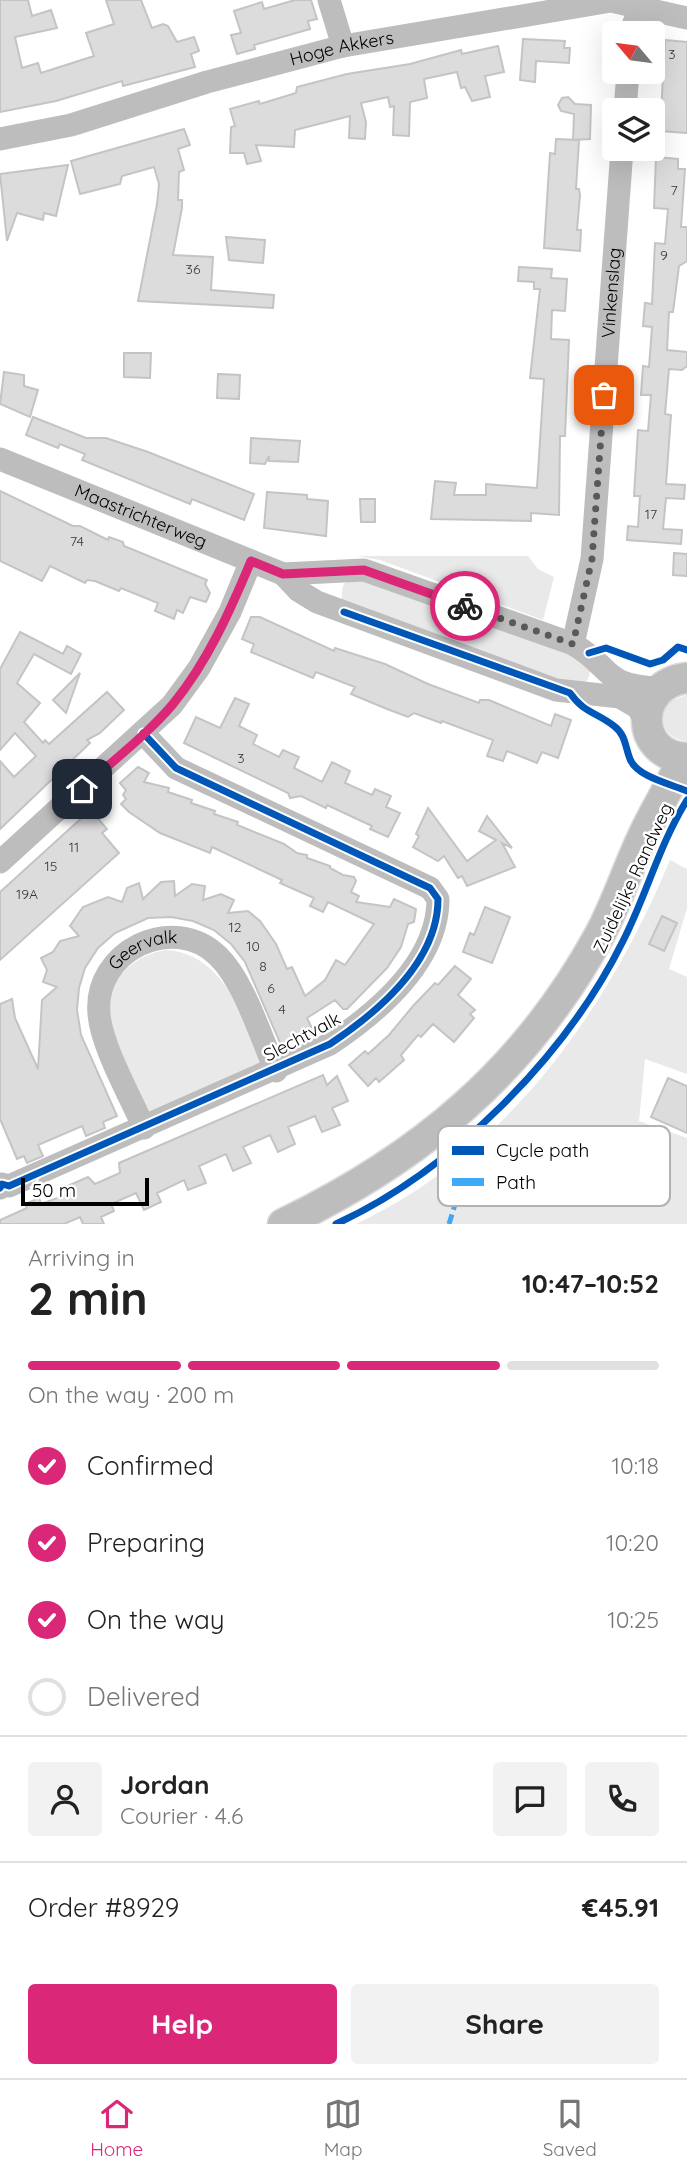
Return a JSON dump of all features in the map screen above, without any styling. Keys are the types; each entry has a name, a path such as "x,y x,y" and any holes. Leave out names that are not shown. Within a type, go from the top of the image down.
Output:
{"main road":[{"path":"677,755 653,741 646,720 652,697 680,680"},
{"name":"Zuidelijke Randweg","path":"443,1126 461,1112 506,1067 553,1009 583,962 616,901 677,755"},
{"name":"Zuidelijke Randweg","path":"283,1224 341,1196 399,1160 438,1130"}],"street":[{"path":"329,0 344,46"},
{"name":"Hoge Akkers","path":"0,139 72,125 207,82 344,46 611,1 645,3 687,18"},
{"path":"636,21 645,3"},
{"name":"Vinkenslag","path":"573,644 592,559 621,161"},
{"name":"Maastrichterweg","path":"0,459 283,574 299,591 344,612 556,690 620,697 637,707 646,720"},
{"path":"0,862 172,705 198,668 229,612 251,561"},
{"name":"Maastrichterweg","path":"283,574 364,570 573,644 589,653 596,664 624,685 680,680"},
{"path":"344,612 337,600 337,587 346,571"},
{"path":"584,693 595,676 596,664"},
{"name":"Slechtvalk","path":"1,1185 9,1186 276,1071 330,1044 371,1015 390,996 411,970 434,927 438,910 435,892 176,768 144,733"},
{"name":"Geervalk","path":"144,1128 105,1038 99,1014 101,989 112,967 141,943 154,939 180,938 193,941 217,955 233,976 276,1071"}],"shaded area":[{"path":"357,556 528,556 538,569 554,577 543,620 380,560"},
{"path":"354,574 540,638 591,666 589,677 575,687 342,601 344,585"},
{"path":"687,695 687,741 679,740 668,733 663,716 668,702"},
{"path":"670,860 687,869 687,908 669,969 687,977 687,1074 645,1059 639,1121 653,1126 496,1126 546,1072 583,1023 645,916"},
{"path":"166,950 186,954 203,963 217,976 239,1009 262,1065 153,1114 143,1108 125,1066 112,1033 108,1008 115,984 131,965 153,953"},
{"path":"670,1132 687,1138 687,1224 356,1224 411,1194 438,1174 438,1206 670,1206"}],"building":[{"path":"0,0 28,0 32,16 51,10 57,28 15,37 22,68 38,63 41,73 94,56 86,33 114,24 106,0 141,0 152,28 163,24 168,26 177,42 194,37 199,51 191,54 195,67 123,86 122,81 56,101 0,112"},
{"path":"295,0 311,0 317,19 308,21 310,29 254,45 255,49 237,54 231,35 241,33 234,11 262,2 264,9"},
{"path":"523,39 565,41 564,48 570,48 569,63 536,61 535,82 520,80"},
{"path":"665,40 687,42 687,133 665,131 665,98 662,98 663,84 665,84"},
{"path":"498,46 504,72 485,76 490,97 472,101 465,87 461,88 457,72 424,79 427,98 410,102 409,136 393,135 394,106 390,107 388,97 361,103 366,122 365,139 349,138 350,116 295,130 294,147 256,145 261,161 247,164 244,153 230,153 231,127 235,126 230,109 259,101 260,104 296,93 297,87 347,74 410,64 461,50 462,54"},
{"path":"568,97 575,104 591,105 590,139 573,140 574,114 561,111 558,105 562,98"},
{"path":"184,129 190,145 178,149 184,170 179,172 178,200 182,200 182,208 173,255 213,257 211,290 274,295 273,308 138,301 157,204 159,184 154,167 122,176 120,184 80,194 71,161"},
{"path":"556,139 579,140 576,189 579,189 580,195 577,230 581,230 580,251 544,248 550,153 555,154"},
{"path":"665,158 678,159 678,169 685,169 681,227 687,227 687,261 679,266 673,312 669,312 667,350 687,352 687,366 682,370 669,369 665,414 671,415 666,484 685,485 684,499 666,498 663,529 682,530 681,544 627,540 628,526 638,527 640,496 634,496 638,430 648,431 651,395 641,395 643,366 649,367 652,327 643,326 645,303 652,304 655,243 665,244 668,209 654,208 656,161 665,161"},
{"path":"68,165 56,216 44,213 43,220 17,213 7,241 0,174"},
{"path":"226,237 265,240 263,263 229,260"},
{"path":"519,267 552,269 551,278 567,279 565,311 552,310 551,339 569,340 565,436 560,436 559,515 531,513 531,521 431,519 435,481 456,483 454,495 486,495 486,484 537,488 544,379 530,378 540,289 534,289 534,282 518,281"},
{"path":"124,353 151,353 150,378 124,377"},
{"path":"4,372 24,375 24,386 38,390 30,417 0,404"},
{"path":"218,374 240,375 239,399 217,398"},
{"path":"33,417 86,438 106,438 148,452 254,494 244,520 192,499 190,504 82,460 85,454 60,444 58,448 26,435"},
{"path":"251,438 300,441 298,462 269,461 269,456 265,464 250,463"},
{"path":"0,491 73,526 80,526 108,540 109,537 123,542 124,546 207,580 205,584 210,593 206,602 190,597 183,613 177,610 174,619 155,611 158,603 121,588 119,591 95,581 87,580 85,583 50,566 42,581 0,561"},
{"path":"267,492 307,495 307,499 328,501 326,536 264,528"},
{"path":"360,499 375,499 375,522 361,522"},
{"path":"674,553 687,554 687,576 673,575"},
{"path":"251,617 260,617 334,651 335,648 385,664 479,703 480,700 489,700 551,726 555,714 571,720 558,758 542,752 537,763 507,751 503,761 487,756 493,740 414,713 408,717 351,694 355,687 316,672 313,678 251,652 254,644 242,639"},
{"path":"20,632 63,654 67,646 81,654 71,674 34,654 17,683 40,703 24,722 43,743 45,740 49,744 107,692 124,710 100,733 87,740 90,743 0,829 0,761 14,777 36,756 15,733 0,750 0,669"},
{"path":"80,673 66,713 53,700"},
{"path":"235,698 249,704 239,726 257,735 253,744 279,757 283,750 299,757 294,768 322,782 332,762 350,771 345,783 372,795 375,789 391,796 386,807 400,813 388,837 370,829 372,826 327,805 326,808 301,796 290,798 288,793 184,743 196,717 220,728"},
{"path":"138,767 149,773 144,782 169,788 168,792 192,800 191,803 215,811 214,814 238,822 237,825 284,844 343,875 354,877 356,881 351,892 359,896 356,902 390,907 394,899 416,909 414,922 408,924 401,947 387,968 347,1009 343,1009 335,1000 307,1018 315,1035 297,1043 295,1039 281,1045 245,962 231,944 214,930 193,921 171,917 148,918 115,933 98,948 85,968 79,988 77,1010 81,1035 117,1116 103,1122 105,1128 86,1136 82,1126 38,1145 43,1156 27,1163 24,1156 17,1159 0,1119 0,1004 12,999 15,1018 38,1069 42,1000 57,987 43,982 47,970 41,958 53,952 60,941 79,936 70,926 83,907 108,897 122,902 127,888 139,883 143,899 161,882 174,881 175,896 192,884 205,886 203,900 221,894 234,900 228,913 248,911 260,921 276,944 287,969 292,967 305,996 325,980 336,960 345,965 374,924 328,902 323,912 310,906 314,898 280,883 282,880 212,847 210,853 160,833 121,804 126,799 123,795 126,790 120,783"},
{"path":"428,808 467,861 496,840 479,831 487,816 512,848 502,843 515,867 467,886 462,876 458,878 444,856 438,861 413,847"},
{"path":"93,813 107,829 102,833 119,853 0,960 0,892 85,815 88,818"},
{"path":"485,907 510,917 492,963 463,952 470,933 474,935"},
{"path":"662,916 677,923 664,951 649,944"},
{"path":"455,966 471,979 458,995 475,1010 470,1014 474,1018 454,1042 433,1024 421,1037 418,1035 401,1055 404,1060 379,1082 376,1078 368,1086 349,1065 365,1051 368,1054 389,1035 435,983 438,985"},
{"path":"323,1075 327,1085 337,1076 348,1101 332,1108 340,1125 322,1132 315,1116 288,1127 295,1144 278,1152 270,1135 243,1147 251,1163 233,1171 226,1154 199,1166 206,1183 188,1190 184,1180 157,1193 161,1202 144,1210 136,1193 111,1204 114,1211 101,1217 104,1224 83,1224 80,1217 64,1224 0,1224 0,1220 27,1208 25,1204 39,1198 41,1204 66,1195 63,1188 88,1177 95,1184 120,1173 119,1163"},
{"path":"668,1078 687,1086 687,1133 651,1117"}],"marked path":[{"path":"449,1224 455,1206"}],"cycle path":[{"path":"344,612 570,693 585,709 608,721 618,730 630,759 640,771 687,791"},
{"path":"589,653 606,648 650,664 663,660 678,647 687,650"},
{"path":"0,1188 2,1184 9,1186 330,1044 367,1017 402,983 428,944 435,922 438,899 430,888 176,768 143,733"},
{"path":"479,1126 538,1067 571,1026 599,984 623,941 669,834 687,800"},
{"path":"336,1224 380,1201 438,1161"}],"way so far":[{"path":"465,606 573,644 592,559 604,395"}],"route":[{"path":"82,789 172,705 198,668 219,631 251,561 283,574 364,570 465,606"}]}
